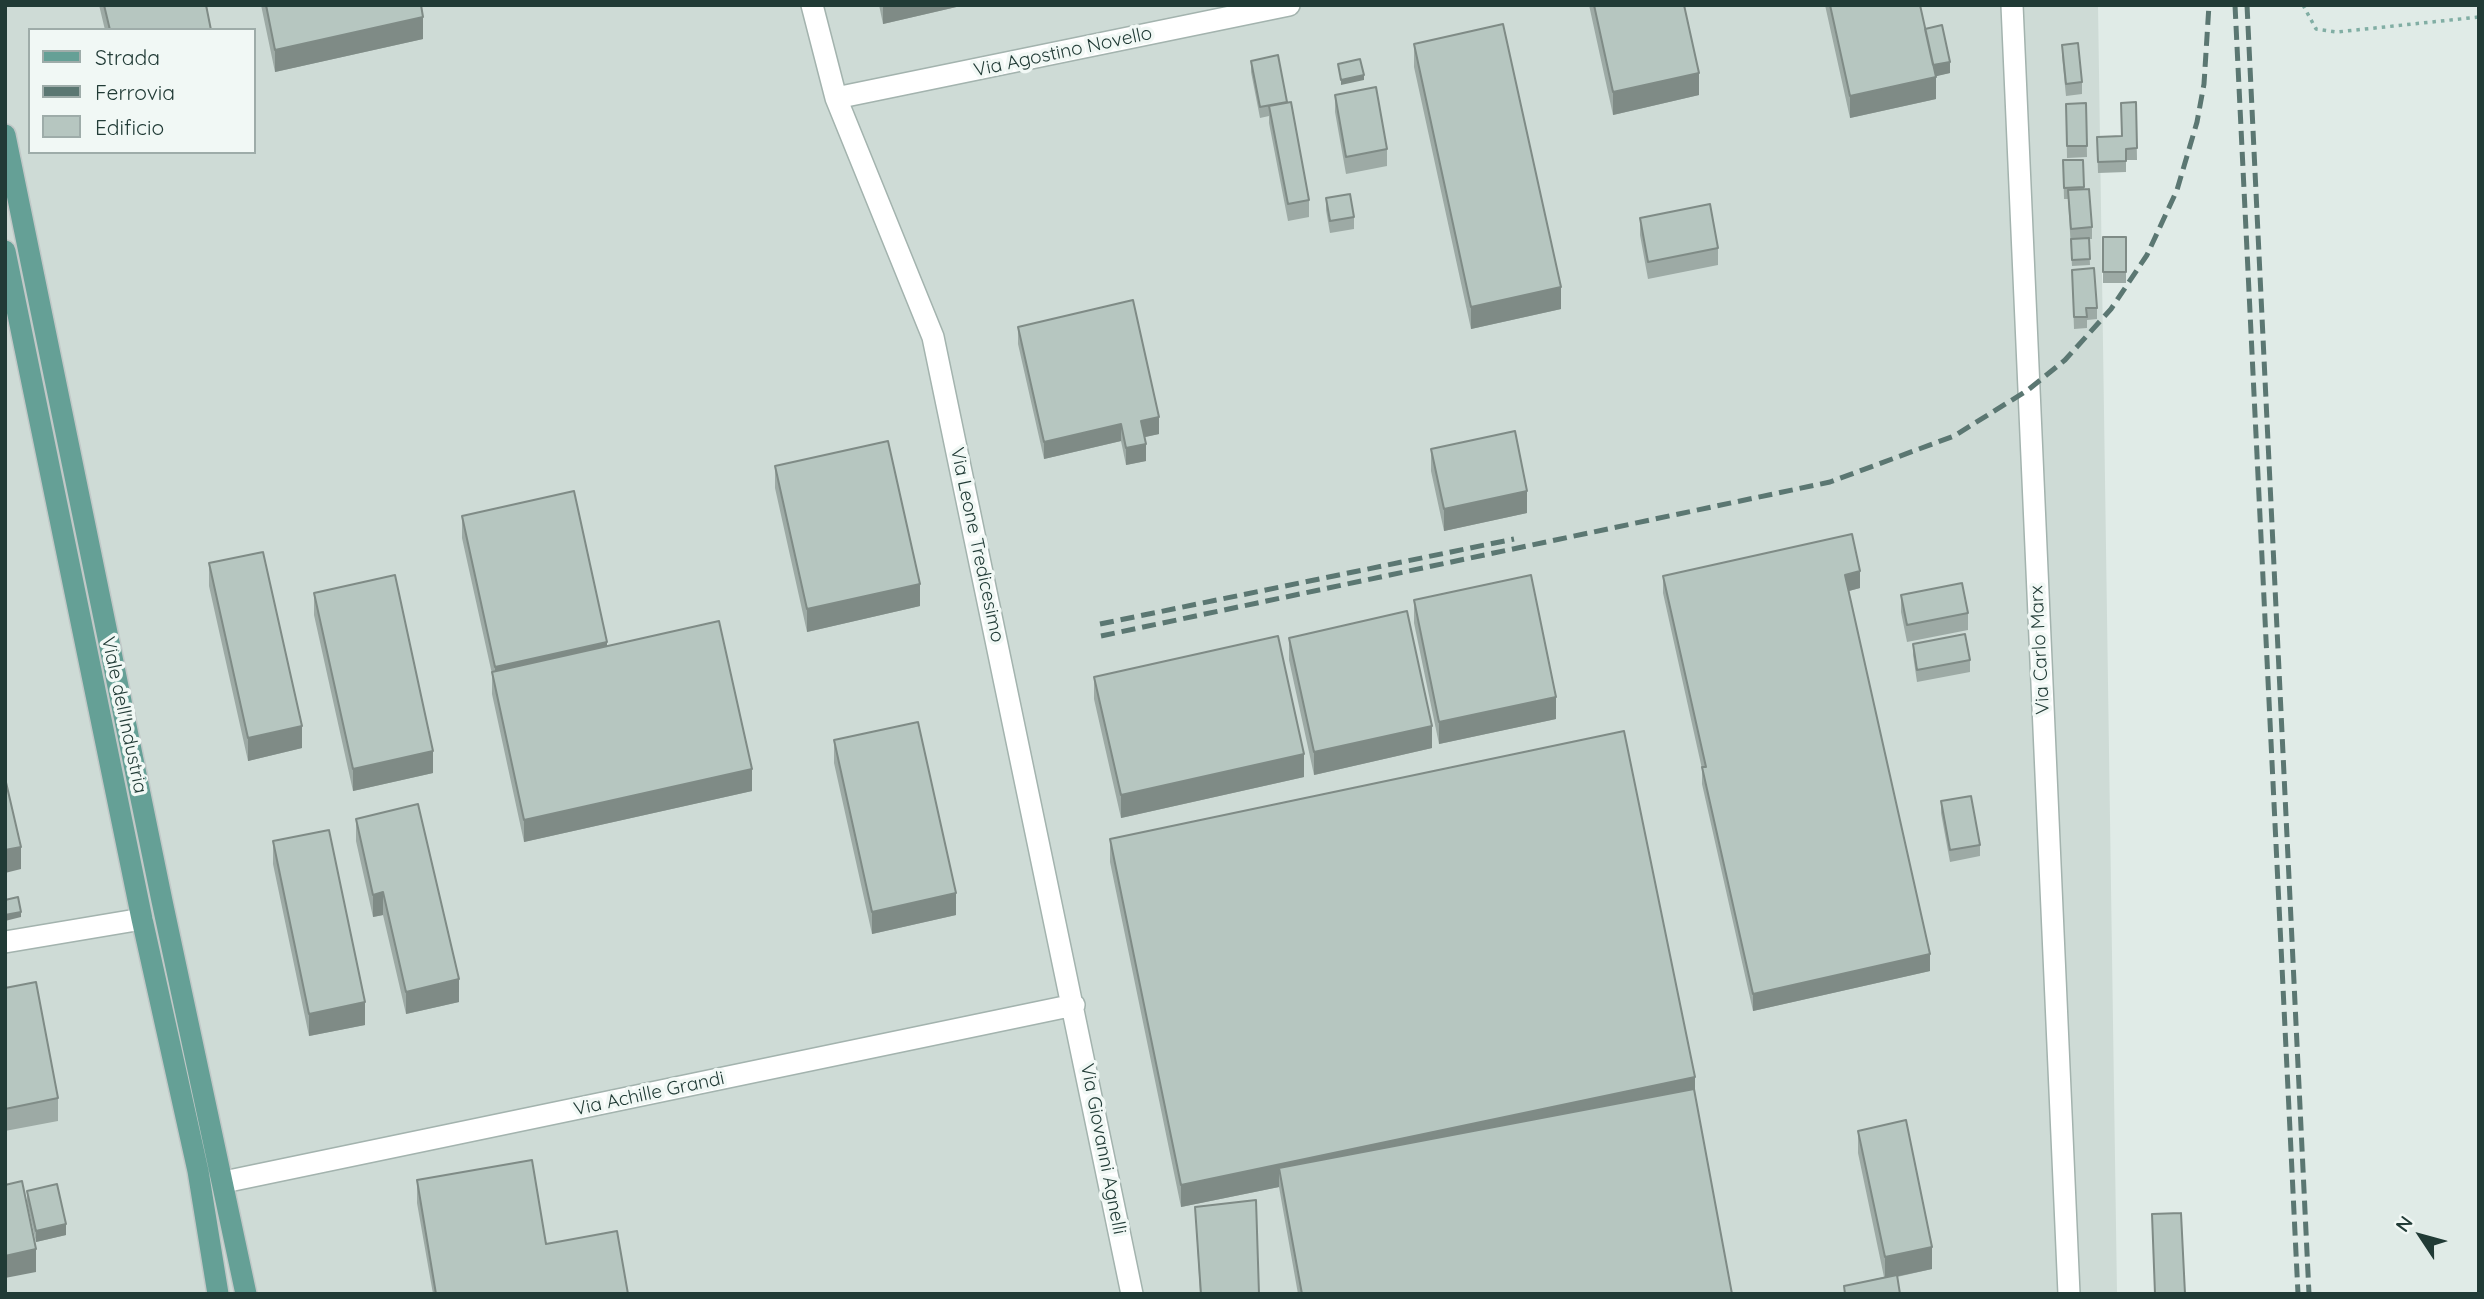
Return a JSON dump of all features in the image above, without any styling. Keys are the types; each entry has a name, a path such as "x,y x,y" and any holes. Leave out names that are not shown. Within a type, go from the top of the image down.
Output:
{"main road":[{"name":"Viale dell'Industria","path":"5,135 246,1294"},
{"name":"Viale dell'Industria","path":"5,251 142,919 198,1171 218,1294"}],"street":[{"name":"Via Leone Tredicesimo","path":"812,5 836,98 933,337 1074,1005"},
{"name":"Via Agostino Novello","path":"836,98 1289,5"},
{"name":"Via Carlo Marx","path":"2012,5 2069,1294"},
{"path":"5,942 142,919"},
{"name":"Via Achille Grandi","path":"224,1182 1074,1005"},
{"name":"Via Giovanni Agnelli","path":"1074,1005 1132,1294"}],"path":[{"path":"2303,5 2316,29 2337,32 2479,17"}],"shaded area":[{"path":"5,5 2098,5 2117,1294 5,1294"}],"building":[{"path":"104,5 206,5 211,28 110,28"},
{"path":"266,5 421,5 423,17 275,50"},
{"path":"1594,5 1684,5 1699,73 1613,92"},
{"path":"1830,5 1920,5 1936,77 1850,96"},
{"path":"1503,24 1561,287 1471,307 1414,44"},
{"path":"1942,25 1950,62 1933,65 1925,29"},
{"path":"2078,43 2082,82 2066,84 2062,45"},
{"path":"1278,55 1287,102 1260,107 1251,61"},
{"path":"1360,59 1364,75 1341,80 1338,64"},
{"path":"1376,87 1387,149 1346,157 1335,95"},
{"path":"1291,102 1309,200 1288,204 1269,106"},
{"path":"2136,102 2137,148 2126,149 2126,161 2098,162 2097,137 2122,136 2121,103"},
{"path":"2086,103 2087,146 2067,146 2066,104"},
{"path":"2063,160 2083,160 2084,187 2064,188"},
{"path":"2089,189 2092,227 2071,229 2068,190"},
{"path":"1350,194 1354,217 1330,221 1326,198"},
{"path":"1710,204 1718,248 1648,262 1640,218"},
{"path":"2103,237 2126,237 2126,272 2103,272"},
{"path":"2089,238 2090,259 2072,260 2071,239"},
{"path":"2094,268 2097,308 2086,308 2087,317 2074,317 2072,270"},
{"path":"1133,300 1159,417 1141,421 1146,444 1126,448 1121,424 1044,442 1018,327"},
{"path":"1515,431 1527,491 1444,509 1431,449"},
{"path":"888,441 920,584 807,609 775,466"},
{"path":"574,491 607,642 495,667 462,516"},
{"path":"1852,534 1860,571 1845,575 1930,954 1753,994 1663,576"},
{"path":"263,552 302,726 248,738 209,563"},
{"path":"395,575 433,751 353,769 314,593"},
{"path":"1531,575 1556,697 1439,722 1414,600"},
{"path":"1962,583 1968,613 1907,625 1901,595"},
{"path":"1407,611 1432,726 1314,752 1289,638"},
{"path":"719,621 752,769 524,820 492,672"},
{"path":"1965,634 1970,660 1917,670 1913,644"},
{"path":"1278,636 1304,754 1121,795 1094,677"},
{"path":"918,722 956,893 872,912 834,740"},
{"path":"1624,731 1695,1077 1181,1185 1110,839"},
{"path":"5,778 21,847 5,850"},
{"path":"1971,796 1980,845 1950,850 1941,801"},
{"path":"418,804 459,979 406,992 383,892 373,895 356,819"},
{"path":"329,830 365,1002 309,1014 273,841"},
{"path":"18,897 21,912 5,915 5,900"},
{"path":"36,982 58,1098 5,1109 5,988"},
{"path":"1694,1089 1732,1294 1302,1294 1279,1168"},
{"path":"1906,1120 1932,1247 1885,1257 1858,1131"},
{"path":"532,1160 546,1244 617,1231 628,1294 436,1294 417,1180"},
{"path":"22,1181 36,1249 5,1256 5,1185"},
{"path":"57,1184 66,1224 36,1231 27,1191"},
{"path":"1256,1200 1259,1294 1201,1294 1195,1207"},
{"path":"2181,1213 2185,1294 2155,1294 2152,1214"},
{"path":"1897,1275 1900,1294 1845,1294 1844,1286"}],"railway":[{"path":"1101,636 1830,482 1954,436 2028,390 2065,360 2111,309 2147,255 2177,190 2197,122 2204,84 2209,5"},
{"path":"2235,5 2298,1294"},
{"path":"2247,5 2309,1294"},
{"path":"1100,624 1514,539"}]}
